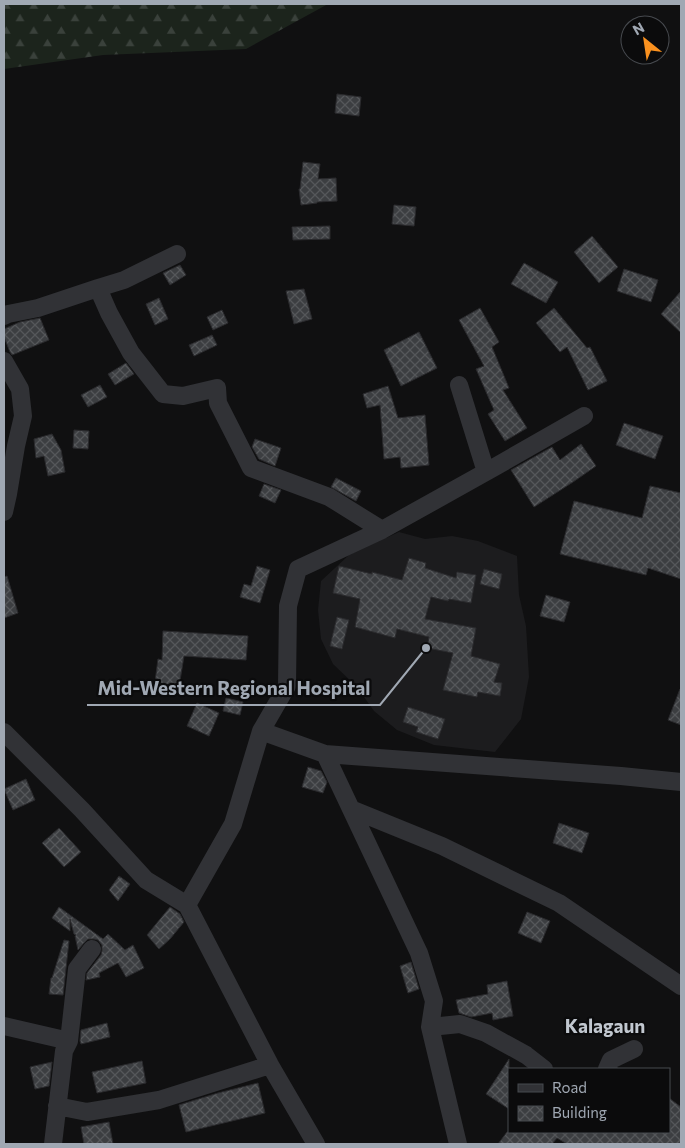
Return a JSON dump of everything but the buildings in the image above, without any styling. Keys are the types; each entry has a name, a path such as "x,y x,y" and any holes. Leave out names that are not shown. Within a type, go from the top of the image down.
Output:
{"street":[{"path":"4,316 38,308 124,280 177,254"},
{"path":"98,288 109,313 131,353 163,394 183,396 217,388 218,402 251,468 329,497 382,530"},
{"path":"4,361 20,389 23,416 10,447 8,494 4,512"},
{"path":"458,385 486,472"},
{"path":"187,905 233,824 261,731 287,686 288,606 298,569 382,530 584,416"},
{"path":"261,731 325,754 681,782"},
{"path":"4,732 82,810 146,880 187,905 270,1065 316,1144"},
{"path":"325,754 420,953 434,1001 430,1027 458,1144"},
{"path":"351,809 442,846 559,903 681,986"},
{"path":"53,1144 64,1051 69,1041 77,969 92,949"},
{"path":"430,1027 460,1024 486,1033 526,1055 543,1068"},
{"path":"4,1026 69,1041"},
{"path":"607,1068 611,1060 634,1049"},
{"path":"57,1106 87,1112 160,1100 270,1065"}],"shaded area":[{"path":"399,532 425,539 452,536 478,541 517,556 519,595 526,626 529,677 521,719 495,752 434,745 397,730 374,711 357,687 333,664 321,639 318,610 321,581 349,555","holes":["365,591 405,602 395,638 355,627 358,609","449,669 460,672 454,692 443,689","486,680 502,683 499,696","480,683 477,697 460,693","423,712 445,719 438,739 416,732"]}],"green space":[{"path":"4,4 328,4 246,49 103,55 4,69"}],"place":[{"name":"Mid-Western Regional Hospital","path":"426,648"}],"district":[{"name":"Kalagaun","path":"605,1025"}]}
